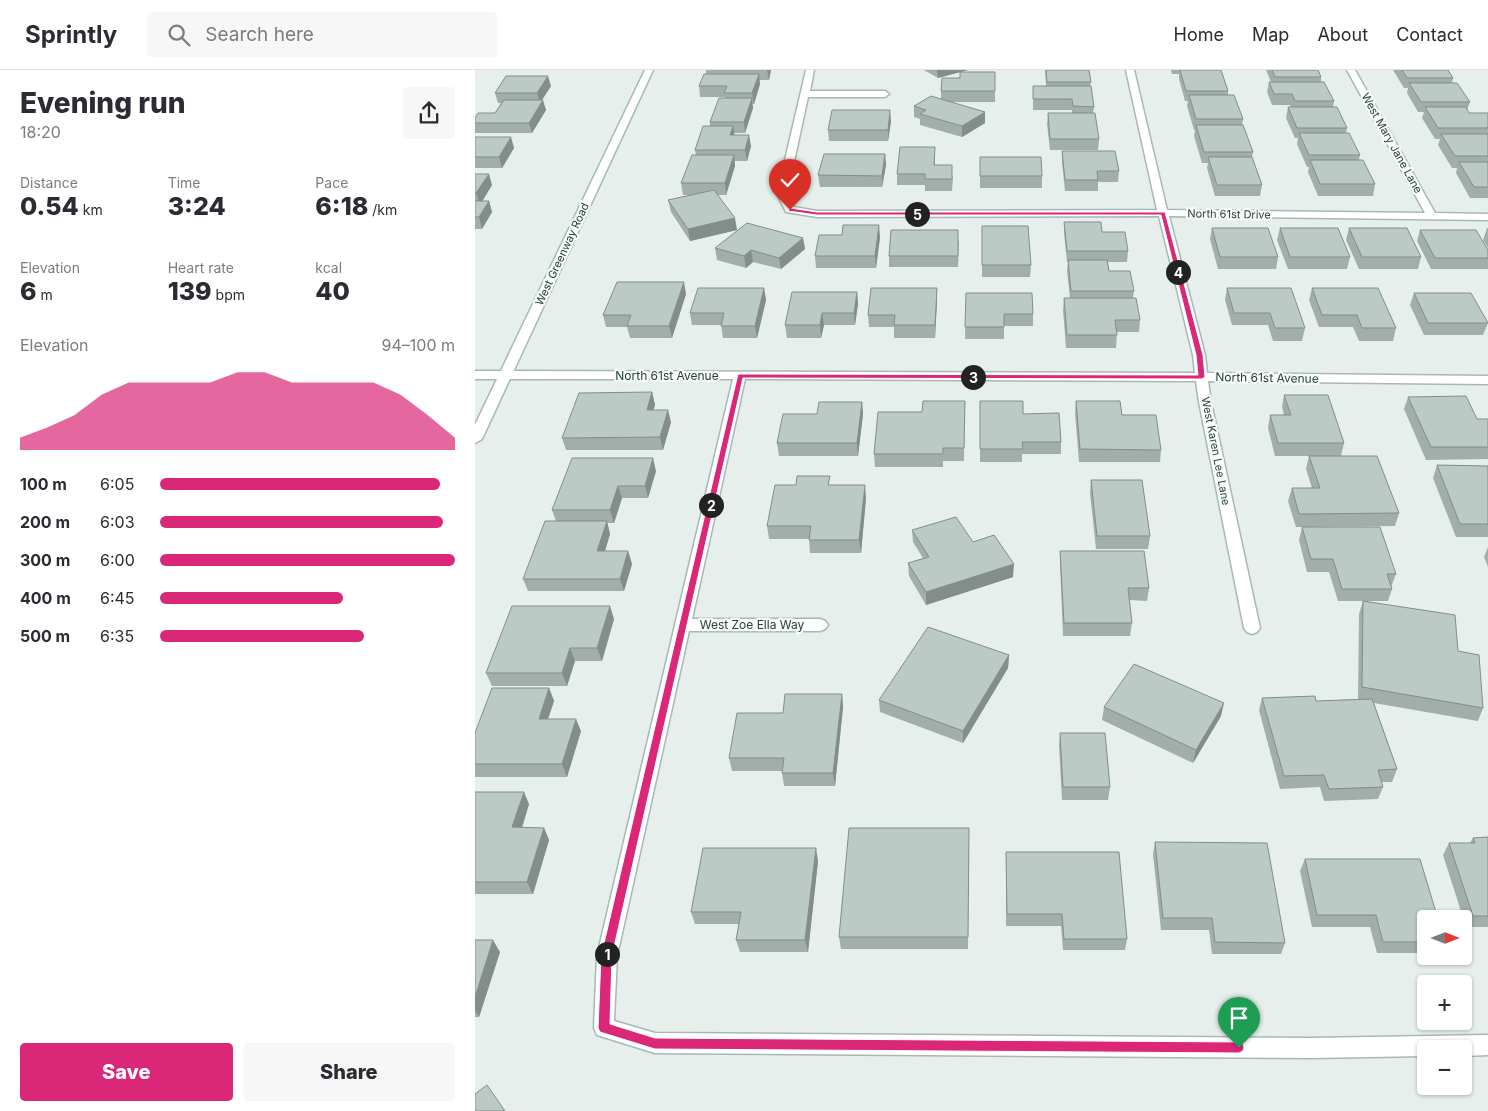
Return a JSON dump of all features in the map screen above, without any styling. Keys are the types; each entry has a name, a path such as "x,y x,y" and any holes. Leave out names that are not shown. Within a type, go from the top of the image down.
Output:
{"street":[{"name":"West Greenway Road","path":"475,438 649,70"},
{"path":"811,70 805,94 885,94"},
{"name":"West Karen Lee Lane","path":"1130,70 1163,213 1199,355 1205,402 1252,628"},
{"name":"West Mary Jane Lane","path":"1351,70 1432,216"},
{"name":"North 61st Drive","path":"805,94 782,194 790,210 817,214 1163,213 1488,217"},
{"name":"North 61st Avenue","path":"475,375 1202,377 1488,380"},
{"name":"West Zoe Ella Way","path":"740,376 607,956 604,1028 655,1044 1302,1048 1488,1044"},
{"name":"West Zoe Ella Way","path":"684,625 819,625"}],"building":[{"path":"1046,70 1089,70 1091,82 1047,82"},
{"path":"1180,70 1221,70 1228,91 1186,91"},
{"path":"1272,70 1318,70 1321,77 1275,77"},
{"path":"1402,70 1448,70 1453,78 1407,78"},
{"path":"960,72 995,72 995,91 941,91 942,78 960,78"},
{"path":"704,74 759,74 752,93 724,93 727,86 699,86"},
{"path":"506,76 548,76 537,93 495,93"},
{"path":"1269,82 1324,82 1334,101 1295,101 1292,94 1274,94"},
{"path":"1409,83 1457,83 1470,102 1421,102"},
{"path":"1033,86 1091,86 1094,107 1073,106 1072,99 1033,99"},
{"path":"1189,95 1234,95 1243,119 1196,119"},
{"path":"931,96 985,112 962,126 920,114 926,110 914,106"},
{"path":"719,98 752,98 744,122 710,122"},
{"path":"504,100 543,100 529,123 475,123 478,113 495,113"},
{"path":"1288,107 1337,107 1347,128 1297,128"},
{"path":"1425,107 1466,107 1469,113 1488,113 1488,128 1438,128"},
{"path":"832,110 890,110 888,130 828,130"},
{"path":"1048,113 1095,113 1099,139 1050,139"},
{"path":"1196,125 1243,125 1253,152 1204,152"},
{"path":"703,126 733,126 730,135 749,135 745,150 695,150"},
{"path":"1299,133 1349,133 1360,155 1309,155"},
{"path":"1441,134 1488,134 1488,156 1455,156"},
{"path":"475,137 511,137 499,157 475,157"},
{"path":"900,147 935,147 934,165 952,165 952,179 925,179 925,174 897,174"},
{"path":"1062,151 1115,151 1119,171 1097,171 1098,180 1065,180"},
{"path":"824,154 885,154 882,176 818,175"},
{"path":"692,155 734,155 725,183 681,183"},
{"path":"980,157 1041,157 1042,176 980,176"},
{"path":"1208,157 1252,157 1262,185 1217,185"},
{"path":"1310,160 1363,160 1375,184 1320,184"},
{"path":"1459,162 1488,162 1488,187 1474,187"},
{"path":"475,174 489,174 476,193 475,193"},
{"path":"714,190 735,218 688,229 668,200"},
{"path":"475,201 489,201 479,217 475,217"},
{"path":"1064,222 1101,222 1102,232 1125,232 1128,251 1067,251"},
{"path":"747,223 803,238 779,258 751,250 744,256 715,248"},
{"path":"843,225 879,225 875,256 815,256 819,235 842,235"},
{"path":"982,226 1028,226 1031,265 982,265"},
{"path":"1212,228 1268,228 1278,257 1220,257"},
{"path":"1280,228 1338,228 1350,257 1290,257"},
{"path":"1349,228 1407,228 1421,257 1362,257"},
{"path":"891,230 958,230 958,256 889,256"},
{"path":"1420,230 1476,230 1488,250 1488,258 1435,258"},
{"path":"1068,260 1107,260 1109,271 1130,271 1134,291 1071,291"},
{"path":"617,282 684,282 669,326 627,326 631,315 603,315"},
{"path":"698,288 764,288 755,326 721,326 724,313 690,313"},
{"path":"871,288 937,288 935,325 894,325 895,315 868,315"},
{"path":"1227,288 1291,288 1305,328 1275,328 1270,313 1234,313"},
{"path":"1312,288 1378,288 1396,328 1362,328 1357,315 1322,315"},
{"path":"792,292 857,292 854,313 822,313 820,325 785,325"},
{"path":"966,293 1032,293 1033,314 1004,314 1004,327 965,327"},
{"path":"1414,293 1471,293 1488,323 1428,323"},
{"path":"1064,298 1136,298 1140,320 1115,320 1117,335 1067,335"},
{"path":"652,392 647,410 668,410 660,437 562,438 579,393"},
{"path":"1284,395 1328,395 1344,443 1278,443 1270,415 1291,415"},
{"path":"1466,396 1477,419 1488,419 1488,447 1431,447 1408,397"},
{"path":"923,401 965,401 964,448 943,448 943,454 874,454 878,412 922,412"},
{"path":"980,401 1023,401 1023,414 1059,413 1061,442 1022,442 1023,449 980,449"},
{"path":"1076,401 1120,401 1122,415 1156,415 1161,450 1080,449"},
{"path":"819,402 862,402 857,443 777,443 783,414 817,414"},
{"path":"1309,456 1377,456 1399,513 1299,514 1292,488 1320,488"},
{"path":"572,458 653,458 645,486 618,486 610,510 552,510"},
{"path":"1437,465 1488,466 1488,524 1460,524"},
{"path":"797,476 830,476 828,485 865,485 859,540 809,540 811,526 767,526 775,485 796,485"},
{"path":"1091,480 1142,480 1150,536 1097,536"},
{"path":"956,517 973,542 994,535 1014,564 926,592 908,563 929,557 912,530"},
{"path":"545,521 607,521 597,551 628,551 620,579 523,579"},
{"path":"1302,527 1380,527 1396,574 1387,574 1392,589 1342,589 1333,559 1311,559"},
{"path":"1060,551 1144,551 1149,588 1128,588 1132,623 1064,623"},
{"path":"1363,601 1455,615 1458,651 1479,655 1483,708 1362,687"},
{"path":"512,606 610,606 597,648 570,648 562,673 486,673"},
{"path":"928,627 1009,655 963,731 879,700"},
{"path":"1134,664 1224,703 1196,750 1104,707"},
{"path":"492,688 549,688 539,719 576,719 562,764 475,764 475,733"},
{"path":"785,694 842,694 833,773 782,773 784,758 729,758 737,713 783,713"},
{"path":"1315,696 1316,701 1372,699 1397,769 1378,770 1383,787 1329,789 1324,775 1284,776 1262,698"},
{"path":"1060,733 1105,733 1110,787 1063,787"},
{"path":"475,792 524,792 512,827 544,828 527,882 475,882"},
{"path":"849,828 969,828 968,937 839,937"},
{"path":"1488,837 1488,916 1473,916 1473,910 1471,910 1449,843 1475,843 1473,838"},
{"path":"1155,842 1267,843 1285,943 1215,942 1212,918 1163,918"},
{"path":"703,848 816,848 805,940 736,940 741,912 691,912"},
{"path":"1006,852 1119,852 1127,939 1064,939 1062,914 1007,914"},
{"path":"1305,859 1420,859 1435,910 1417,910 1417,942 1383,942 1376,915 1317,915"},
{"path":"475,940 493,940 475,997"},
{"path":"487,1085 505,1111 475,1111 475,1094"}],"route":[{"path":"790,210 817,214 1163,213 1199,355 1202,377 740,376 607,956 604,1028 655,1044 1239,1048"}]}
